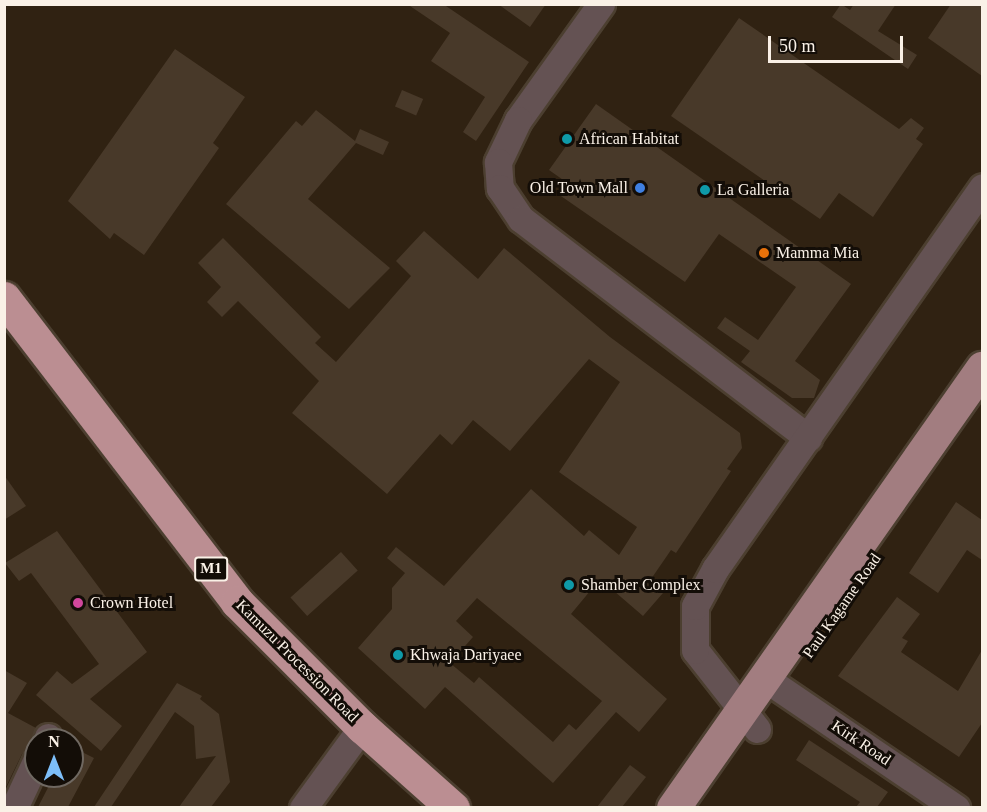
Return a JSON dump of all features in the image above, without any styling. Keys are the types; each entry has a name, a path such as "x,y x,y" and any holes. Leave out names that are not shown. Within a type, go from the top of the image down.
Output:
{"highway":[{"name":"Kamuzu Procession Road","path":"4,298 237,602 362,727 453,807"}],"main road":[{"path":"774,685 982,368"},
{"name":"Paul Kagame Road","path":"700,807 750,721 774,685 982,404"},
{"path":"673,807 750,721"}],"street":[{"path":"601,4 518,120 498,162 500,188 521,219 808,438"},
{"path":"750,721 695,650 695,606 715,569 982,187"},
{"name":"Kirk Road","path":"774,685 956,807"},
{"path":"303,807 362,727"},
{"path":"14,807 24,786"}],"building":[{"path":"407,4 443,4 529,62 476,141 463,132 485,97 431,61 450,33"},
{"path":"498,4 546,4 530,27"},
{"path":"841,4 850,10 854,4 896,4 878,31 917,55 908,69 832,17"},
{"path":"951,4 982,4 982,76 928,38"},
{"path":"739,18 899,129 911,118 924,128 916,139 923,144 873,217 839,193 820,219 671,116"},
{"path":"175,49 245,97 213,143 219,148 144,255 114,233 110,239 68,201"},
{"path":"402,90 423,99 416,116 395,107"},
{"name":"Old Town Mall","path":"596,104 851,284 795,361 820,380 814,398 792,398 741,362 750,351 717,328 725,317 758,340 796,287 719,234 685,282 558,194 566,182 549,170"},
{"path":"316,110 355,141 360,129 389,142 383,155 356,143 308,199 390,268 349,309 226,204 296,121 302,126"},
{"path":"424,231 478,279 504,248 610,337 740,433 742,448 727,469 731,471 676,553 671,550 649,582 663,593 643,616 600,579 571,614 667,699 639,732 616,712 553,783 445,687 425,709 358,648 392,609 392,588 405,573 387,558 396,547 444,586 531,489 584,536 589,530 619,555 637,527 559,472 620,382 589,359 510,451 473,420 452,445 440,434 387,494 292,413 319,381 238,301 222,317 207,302 221,287 198,263 223,238 321,337 315,343 336,362 411,276 396,261","holes":["477,598 602,701 576,730 569,724 553,742 479,677 474,683 450,663 473,637 456,621"]},
{"path":"4,475 26,506 4,520"},
{"path":"956,502 982,520 982,560 967,550 938,593 909,573"},
{"path":"57,531 147,652 90,699 122,726 101,751 84,736 84,728 74,728 36,695 57,671 72,684 99,664 31,573 19,581 5,563"},
{"path":"341,552 358,571 307,616 290,598"},
{"path":"897,597 920,614 902,638 908,641 901,652 958,691 982,650 982,723 959,757 838,676"},
{"path":"4,670 27,683 8,713 36,728 24,728 24,753 4,791"},
{"path":"177,683 202,696 200,699 219,714 230,782 211,807 179,807 216,756 196,759 194,726 175,712 111,807 94,807"},
{"path":"809,740 888,792 877,807 856,807 860,802 796,760"},
{"path":"84,753 94,758 84,777"},
{"path":"630,765 646,777 622,807 597,807"},
{"path":"48,788 78,788 68,807 38,807"}],"place":[{"name":"African Habitat","path":"567,139"},
{"name":"Old Town Mall","path":"640,188"},
{"name":"La Galleria","path":"705,190"},
{"name":"Mamma Mia","path":"764,253"},
{"name":"Shamber Complex","path":"569,585"},
{"name":"Crown Hotel","path":"78,603"},
{"name":"Khwaja Dariyaee","path":"398,655"}]}
